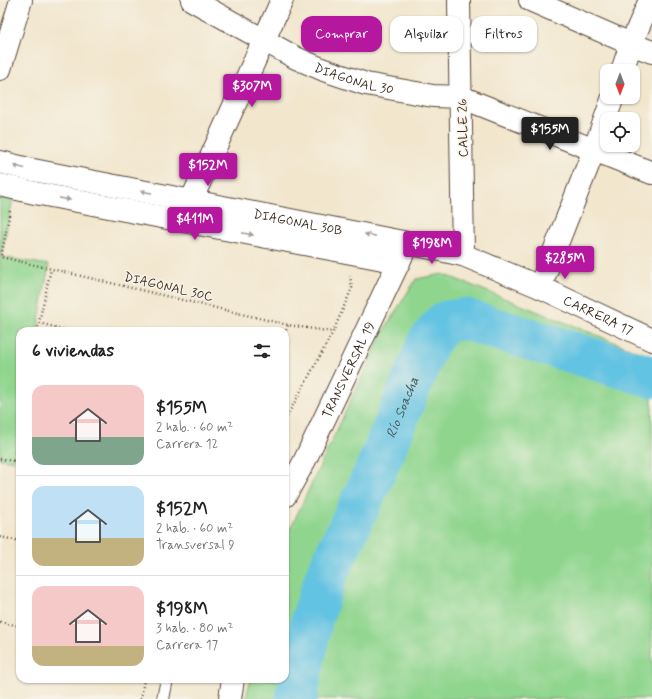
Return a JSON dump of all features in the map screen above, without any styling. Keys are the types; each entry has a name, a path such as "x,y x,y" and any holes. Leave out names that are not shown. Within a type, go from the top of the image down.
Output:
{"street":[{"path":"0,69 21,0"},
{"name":"DIAGONAL 30","path":"192,0 296,58 317,67 366,84 433,96 461,98 652,173"},
{"path":"191,201 282,0"},
{"name":"CALLE 26","path":"459,0 463,255"},
{"path":"530,0 652,52"},
{"path":"625,64 650,0"},
{"path":"540,287 610,104"},
{"name":"DIAGONAL 30B","path":"0,162 28,169 408,243"},
{"name":"DIAGONAL 30B","path":"0,185 35,193 399,262"},
{"name":"CARRERA 17","path":"408,243 463,255 540,287 652,340"},
{"name":"TRANSVERSAL 19","path":"289,489 304,462 408,243"},
{"path":"230,699 232,683"}],"lane":[{"path":"163,699 166,683"}],"path":[{"name":"DIAGONAL 30C","path":"11,206 1,257 288,325 333,332"},
{"path":"38,327 51,269"},
{"path":"289,413 333,332 352,288 350,272"},
{"path":"38,323 54,327"},
{"path":"0,459 14,461 16,447"},
{"path":"0,537 16,540"},
{"path":"0,622 16,625"},
{"path":"141,699 143,683"}],"green space":[{"path":"0,195 13,199 1,257 49,265 38,327 16,327 16,449 14,461 0,459"},
{"path":"443,274 652,357 652,699 246,699 249,683 289,683 289,532 384,330 416,279"}],"waterway":[{"name":"Río Soacha","path":"296,699 312,619 326,576 376,470 429,341 445,322 464,319 652,377"}]}
